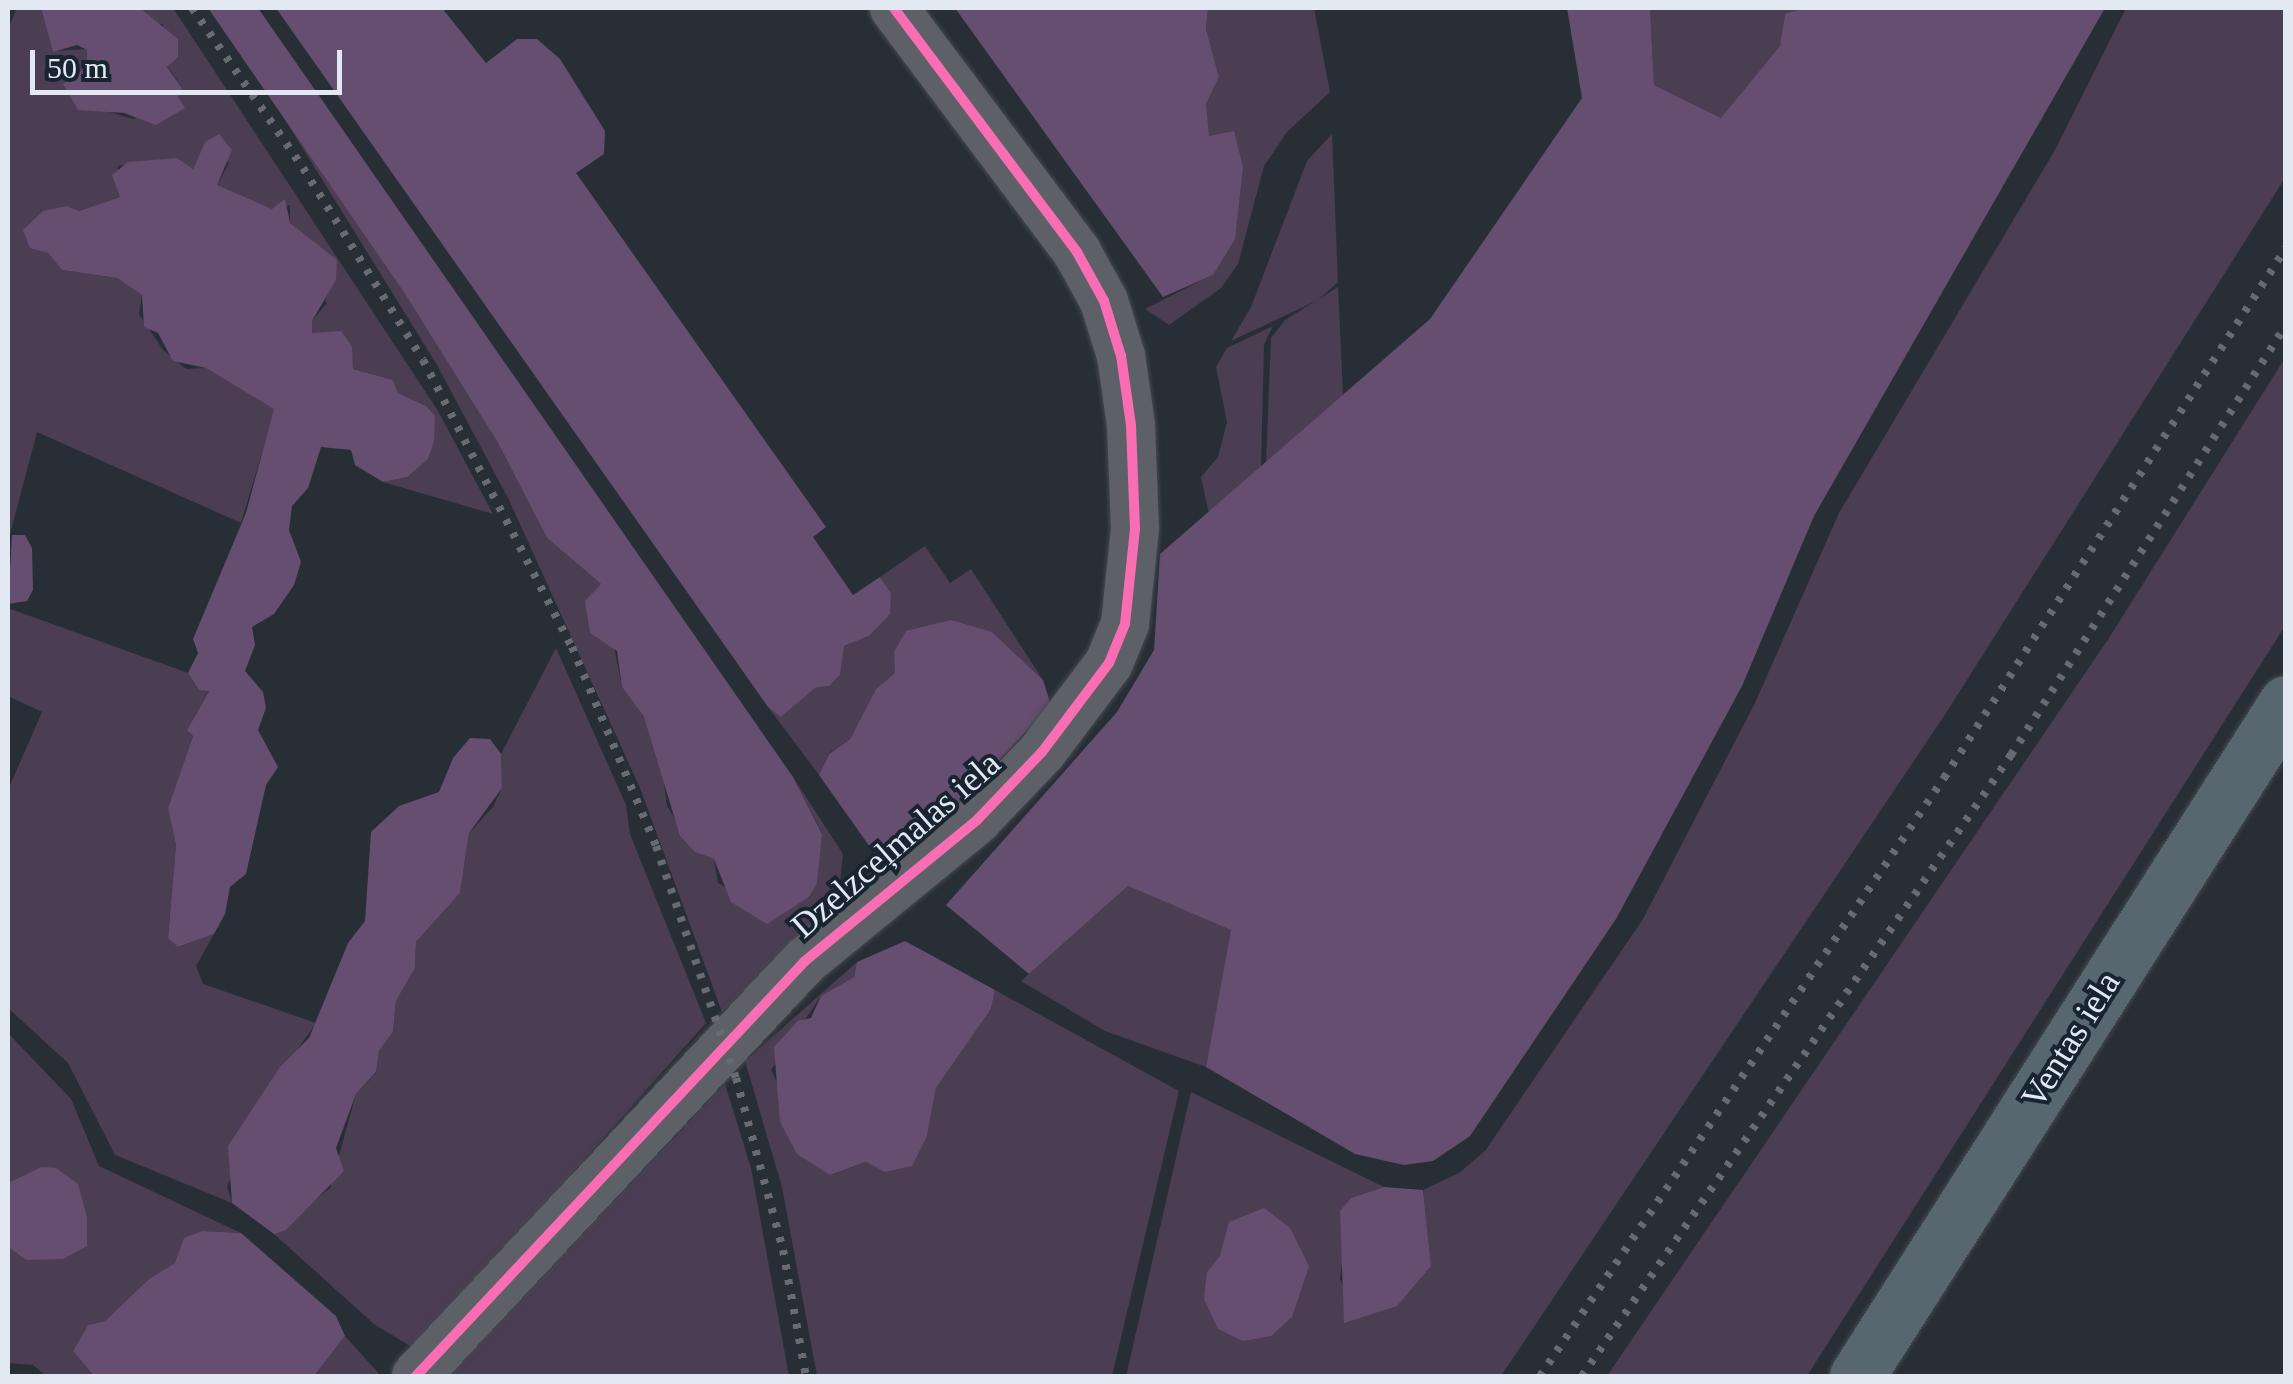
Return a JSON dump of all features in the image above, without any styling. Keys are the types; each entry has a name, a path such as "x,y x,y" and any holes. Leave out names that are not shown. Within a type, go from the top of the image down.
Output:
{"highway":[{"name":"Ventas iela","path":"1857,1376 2286,704"}],"street":[{"name":"Dzelzceļmalas iela","path":"416,1376 805,961 977,820 1042,752 1109,663 1125,624 1135,547 1131,425 1109,315 1077,252 894,8"}],"shaded area":[{"path":"17,8 41,8 53,51 87,49 99,109 133,119 178,97 182,87 167,66 163,25 147,20 140,8 173,8 438,411 493,514 383,482 407,477 426,406 398,393 393,380 353,369 351,346 312,333 312,321 326,304 322,252 290,223 290,205 272,209 250,203 217,185 229,163 205,142 193,169 177,158 118,166 120,197 79,211 48,253 62,270 117,278 142,295 139,314 163,350 186,369 206,368 275,409 241,523 37,432 8,542 8,29"},
{"path":"41,8 140,8 178,39 178,57 167,67 182,88 178,97 185,108 156,125 124,113 78,110 63,84 87,67 87,50 77,45 53,52"},
{"path":"208,8 258,8 793,777 822,834 817,883 809,897 767,924 731,902 714,859 695,852 680,836 644,717 622,687 617,651 590,633 585,601 601,584 547,538 498,443 405,294"},
{"path":"276,8 442,8 486,63 517,39 537,39 560,59 605,131 604,154 576,173 826,527 813,537 853,595 880,577 891,593 890,614 869,636 844,646 840,675 829,686 815,688 781,717 768,707"},
{"path":"955,8 1208,8 1206,29 1219,77 1206,104 1209,136 1234,131 1243,167 1235,239 1213,275 1163,297"},
{"path":"1208,8 1314,8 1330,92 1287,132 1264,166 1238,264 1221,288 1169,325 1145,309 1212,275 1206,104 1219,77 1206,29"},
{"path":"1567,8 1650,8 1654,85 1721,118 1780,46 1785,14 1804,8 2105,8 1814,516 1742,686 1616,919 1470,1136 1433,1161 1404,1165 1355,1154 1206,1067 1231,930 1128,886 1029,974 946,905 1117,712 1154,650 1160,554 1430,319 1582,98"},
{"path":"1650,8 1804,8 1785,14 1781,46 1721,118 1654,85"},
{"path":"2126,8 2285,8 2285,178 1946,713 1501,1376 1126,1376 1191,1092 1384,1187 1351,1198 1340,1279 1348,1298 1431,1266 1423,1190 1459,1173 1485,1151 1643,919 1755,703 1839,513 2055,150"},
{"path":"284,118 405,294 498,443 547,538 602,585 622,687 644,717 661,760 667,806 695,852 714,859 718,883 774,915 809,897 822,833 793,777 843,854 839,892 820,920 722,1012 640,788 509,500 437,365"},
{"path":"219,134 232,150 217,185 272,209 285,199 290,223 337,260 336,280 312,321 312,333 341,331 352,346 353,369 393,380 398,393 426,406 435,416 434,441 428,459 407,477 383,482 355,465 351,450 321,447 308,488 292,506 289,530 301,562 294,585 274,614 252,627 255,645 245,671 263,692 266,708 258,730 278,767 266,785 246,874 230,887 225,914 214,934 178,947 168,938 176,845 168,808 193,736 187,730 209,691 199,690 188,673 198,653 193,639 246,513 274,409 206,368 173,361 158,333 144,327 142,295 117,278 62,270 48,253 30,248 23,230 43,211 66,206 79,211 120,197 112,175 128,162 177,158 193,169 205,142"},
{"path":"1332,134 1338,282 1318,300 1231,341 1251,307 1307,161"},
{"path":"1338,287 1343,395 1266,463 1271,338 1285,320"},
{"path":"1273,326 1264,345 1261,467 1209,514 1201,477 1218,457 1227,422 1216,367 1227,348"},
{"path":"2285,358 2285,626 1807,1376 1607,1376 2109,638"},
{"path":"12,535 25,535 32,548 33,590 27,601 8,604"},
{"path":"925,546 950,583 971,569 1043,680 992,632 894,652 896,673 876,689 850,739 829,753 819,775 768,707 782,716 815,688 829,686 844,646 869,636 891,593 880,577"},
{"path":"8,608 188,673 199,690 209,690 187,730 193,736 168,808 176,845 168,938 179,947 214,934 196,966 203,984 316,1023 257,1107 227,1187 232,1203 115,1155 68,1063 8,1008 8,790 42,712 8,696"},
{"path":"951,620 992,632 1043,680 1051,705 929,835 897,857 877,857 819,775 829,754 850,739 876,689 895,673 894,652 906,631"},
{"path":"556,648 626,805 630,834 706,1023 415,1349 374,1324 274,1234 330,1188 356,1094 376,1073 379,1051 393,1032 396,1001 415,968 416,942 460,893 469,833 493,807 502,788 501,754"},
{"path":"470,738 490,739 501,754 502,788 469,833 460,893 416,942 415,968 396,1001 393,1032 379,1051 376,1072 356,1094 336,1148 344,1171 286,1230 274,1234 232,1203 228,1146 280,1067 309,1038 348,943 365,921 371,832 399,806 439,792 453,758"},
{"path":"1128,886 1232,930 1206,1067 1105,1031 1021,981"},
{"path":"905,941 995,990 991,1009 936,1088 927,1136 912,1166 885,1172 866,1162 830,1175 797,1154 780,1122 774,1047 798,1021 811,1018 821,996 854,977 857,962"},
{"path":"857,962 854,977 821,996 771,1070 782,1092 780,1122 830,1175 867,1162 885,1172 927,1136 936,1088 991,1009 995,990 1179,1091 1112,1376 817,1376 782,1187 745,1061"},
{"path":"8,1033 71,1099 99,1166 241,1233 202,1231 176,1263 149,1279 105,1321 88,1325 73,1351 94,1376 46,1376 33,1365 8,1363 8,1247 26,1260 41,1167 8,1183"},
{"path":"725,1084 751,1168 789,1376 449,1376"},
{"path":"41,1167 56,1168 78,1184 87,1217 87,1246 63,1259 26,1260 8,1247 8,1183"},
{"path":"1384,1187 1423,1190 1431,1266 1397,1306 1344,1323 1340,1211 1351,1198"},
{"path":"1264,1208 1290,1228 1309,1266 1292,1317 1271,1336 1243,1341 1218,1329 1204,1299 1207,1272 1220,1256 1229,1222"},
{"path":"202,1231 241,1233 336,1316 345,1336 314,1376 94,1376 73,1351 88,1325 105,1321 149,1279 175,1263 184,1238"},
{"path":"345,1336 381,1376 314,1376"}],"railway":[{"path":"192,8 303,168 423,360 572,647 656,846 736,1078 783,1250 806,1376"},
{"path":"1540,1376 1944,778 2286,248"},
{"path":"1582,1376 2011,755 2286,325"}],"cycle path":[{"path":"416,1376 805,961 977,820 1042,752 1109,663 1125,624 1135,529 1131,425 1121,356 1104,301 1077,252 894,8"}]}
